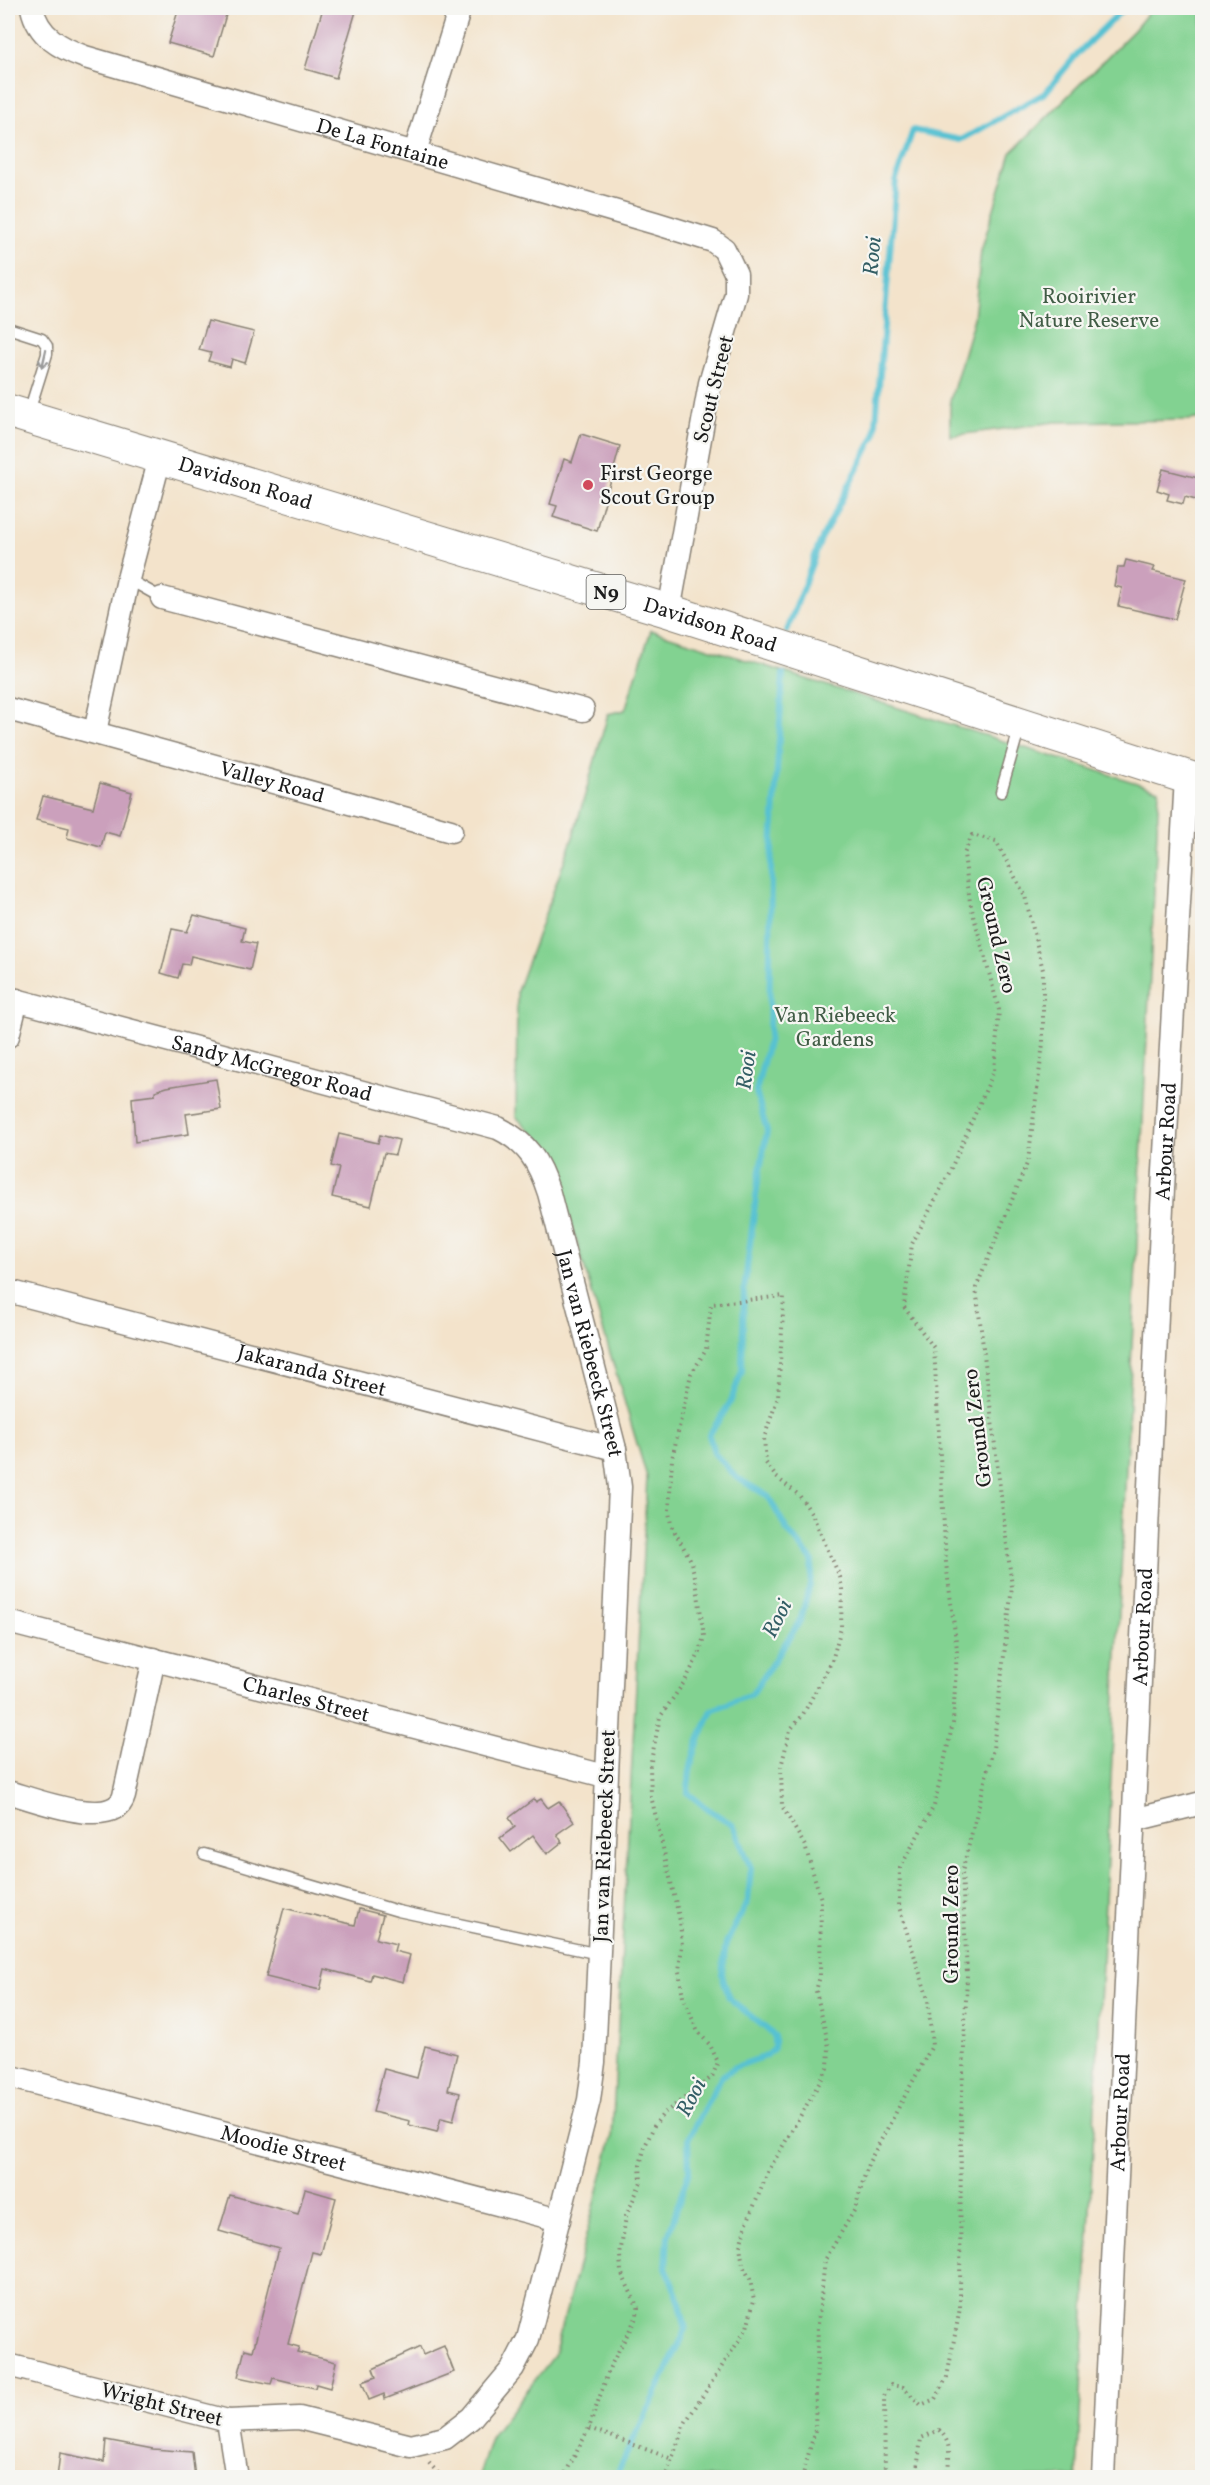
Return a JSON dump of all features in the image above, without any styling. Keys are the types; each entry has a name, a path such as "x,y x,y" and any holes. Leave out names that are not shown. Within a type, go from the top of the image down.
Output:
{"highway":[{"name":"Davidson Road","path":"17,414 669,611 1020,726 1194,779"}],"street":[{"name":"De La Fontaine","path":"32,8 40,28 50,40 86,57 713,241 724,249 736,274"},
{"path":"415,152 460,8"},
{"name":"Scout Street","path":"669,611 710,383 736,294 736,274"},
{"path":"95,732 128,579 160,458"},
{"path":"162,598 583,710"},
{"name":"Valley Road","path":"8,709 451,831"},
{"name":"Arbour Road","path":"1103,2478 1162,1219 1194,779"},
{"path":"8,1036 12,999"},
{"name":"Sandy McGregor Road","path":"12,999 498,1128 530,1149"},
{"name":"Jan van Riebeeck Street","path":"400,2444 445,2438 458,2430 513,2368 528,2339 589,2100 597,2029 605,1776 620,1487 615,1449 549,1193 537,1159 530,1149"},
{"name":"Jakaranda Street","path":"8,1291 615,1449"},
{"name":"Charles Street","path":"8,1622 605,1776"},
{"path":"8,1792 93,1813 110,1812 118,1807 124,1796 154,1659"},
{"path":"1134,1820 1203,1803"},
{"name":"Moodie Street","path":"8,2076 559,2220"},
{"name":"Wright Street","path":"8,2365 228,2421 299,2418 400,2444"},
{"path":"228,2421 237,2478"}],"lane":[{"path":"8,328 42,339 47,346 47,354 17,414"},
{"path":"128,579 162,598"},
{"path":"1001,792 1020,726"},
{"path":"204,1854 398,1911 600,1954"}],"path":[{"name":"Ground Zero","path":"802,2478 815,2430 818,2324 825,2260 855,2209 868,2164 932,2046 928,1999 899,1907 900,1868 934,1806 953,1723 957,1649 946,1563 933,1348 903,1307 912,1244 949,1173 994,1071 999,1010 970,902 964,854 972,835 996,841 1025,896 1042,970 1043,1043 1028,1161 976,1288 1012,1587 993,1749 962,1872 967,1975 961,2119 960,2308 947,2377 935,2399 921,2405 903,2387 891,2385 884,2396 885,2478"},
{"path":"563,2478 589,2428 610,2367 638,2308 621,2272 620,2255 626,2216 641,2182 640,2165 645,2146 663,2115 712,2077 718,2062 710,2045 698,2032 682,1997 680,1921 651,1796 650,1766 660,1717 685,1681 700,1652 704,1636 696,1580 690,1559 671,1525 669,1511 672,1459 691,1374 706,1350 711,1304 784,1296 778,1397 764,1438 766,1463 776,1477 799,1496 812,1514 840,1577 842,1589 841,1628 832,1661 802,1716 790,1730 781,1767 782,1806 805,1846 821,1899 820,1976 816,1991 830,2055 828,2068 769,2170 746,2225 740,2246 743,2266 750,2279 754,2300 747,2328 685,2423 670,2458 666,2478"},
{"path":"589,2428 670,2458"},
{"path":"916,2478 921,2438 939,2430 947,2438 950,2453 947,2478"},
{"path":"400,2444 439,2474 474,2478"}],"green space":[{"name":"Rooirivier Nature Reserve","path":"1152,8 1202,8 1202,418 1055,422 950,436 950,401 974,318 981,251 1011,153 1134,30"},
{"name":"Van Riebeeck Gardens","path":"651,630 1159,790 1077,2477 478,2478 492,2435 554,2356 612,2138 647,1477 549,1149 516,1117 517,991 573,837 608,714 625,710"}],"building":[{"path":"179,8 228,8 214,56 168,43"},
{"path":"323,8 357,8 336,78 305,69"},
{"path":"208,321 254,332 245,363 232,359 230,367 208,361 211,353 199,350"},
{"path":"581,434 620,446 597,531 553,517 557,506 550,504 564,459 572,462"},
{"path":"1163,469 1202,479 1196,500 1185,497 1183,504 1167,500 1169,494 1157,490"},
{"path":"1126,560 1155,567 1153,571 1186,579 1175,619 1118,606 1122,588 1114,586 1118,567 1124,567"},
{"path":"100,783 132,792 120,836 105,832 101,847 67,838 69,828 36,820 43,796 93,808"},
{"path":"194,915 245,928 242,941 256,944 250,970 191,956 189,965 182,964 178,978 161,973 172,929 187,932"},
{"path":"216,1079 221,1109 186,1114 189,1134 135,1142 132,1098 155,1095 155,1091 167,1087"},
{"path":"339,1134 378,1143 380,1135 399,1140 395,1155 384,1153 371,1206 332,1197 339,1168 331,1166"},
{"path":"534,1799 536,1802 541,1799 548,1808 559,1801 574,1822 557,1834 562,1842 547,1854 533,1835 511,1852 500,1838 515,1827 509,1818"},
{"path":"284,1908 355,1925 359,1909 383,1915 376,1939 396,1944 394,1951 410,1955 403,1982 372,1974 370,1981 325,1969 320,1990 266,1977"},
{"path":"425,2046 457,2054 448,2090 460,2093 453,2121 441,2118 437,2132 409,2125 410,2121 373,2112 384,2069 417,2078"},
{"path":"305,2189 336,2198 321,2254 312,2252 288,2344 299,2347 297,2352 336,2362 330,2388 316,2384 315,2388 273,2378 271,2384 238,2377 245,2349 253,2351 279,2248 219,2231 230,2195 298,2214"},
{"path":"444,2346 454,2372 385,2399 384,2394 369,2400 362,2382 376,2377 373,2369 420,2347 423,2355"},
{"path":"106,2440 153,2449 192,2452 195,2478 57,2478 60,2453 104,2462"}],"waterway":[{"name":"Rooi","path":"787,631 820,542 875,435 896,179 913,130 961,140 1045,93 1078,53 1124,8"},
{"name":"Rooi","path":"615,2478 686,2330 680,2303 666,2267 668,2236 689,2171 688,2139 721,2077 735,2067 766,2056 774,2048 774,2035 729,1998 722,1974 726,1943 748,1901 751,1868 733,1825 688,1793 692,1760 712,1710 752,1694 800,1621 810,1585 812,1560 787,1530 768,1496 737,1478 714,1453 709,1435 730,1403 742,1371 744,1291 767,1131 756,1092 769,1038 771,865 783,674"}],"place":[{"name":"First George Scout Group","path":"588,485"}]}
